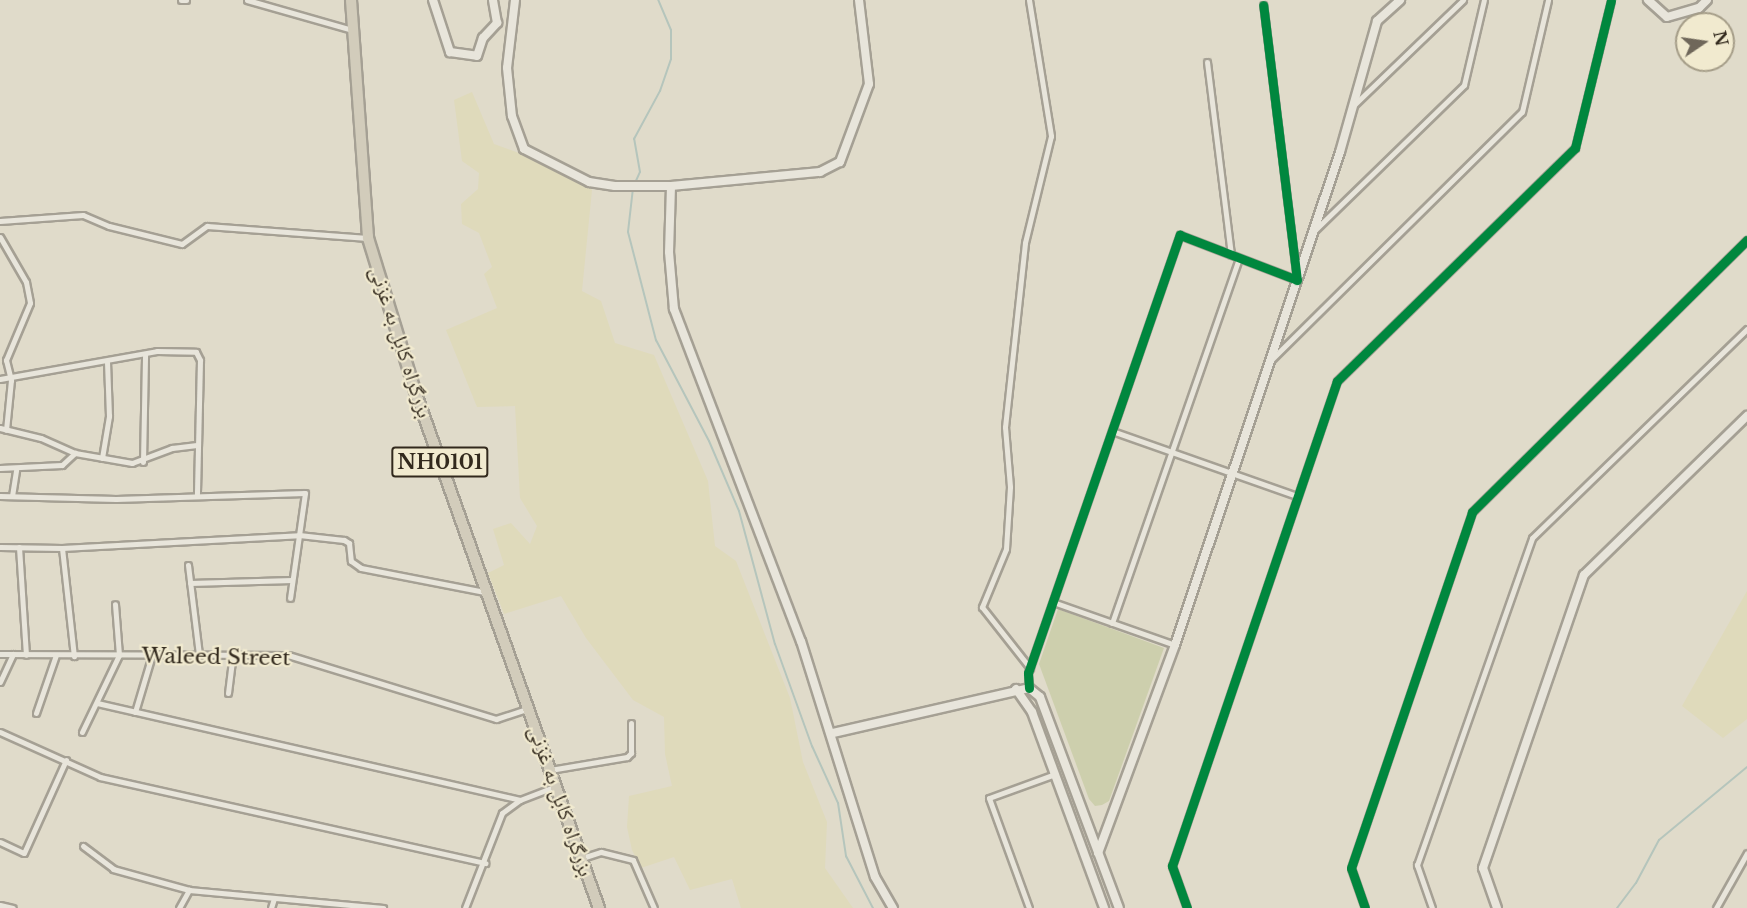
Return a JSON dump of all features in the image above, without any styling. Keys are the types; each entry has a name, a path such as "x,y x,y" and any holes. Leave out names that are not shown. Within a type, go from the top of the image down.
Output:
{"highway":[{"name":"بزرگراه کابل به غزنی","path":"351,0 368,238 415,391 599,908"}],"street":[{"path":"181,0 186,0"},
{"path":"247,0 352,30"},
{"path":"433,0 450,52 477,56 483,38 497,23 493,0"},
{"path":"515,0 507,68 512,116 524,149 589,182 615,186 671,186 820,172 840,162 869,84 859,0"},
{"path":"1029,0 1051,136 1025,243 1006,415 1010,487 1006,549 982,607 1030,668"},
{"path":"1098,853 1175,645 1298,280 1354,105 1377,21 1400,0"},
{"path":"1354,105 1463,0"},
{"path":"1314,231 1464,85 1484,0"},
{"path":"1271,360 1522,112 1548,0"},
{"path":"1187,908 1172,866 1337,381 1575,148 1611,0"},
{"path":"1648,0 1667,17 1699,8 1707,0"},
{"path":"1263,5 1298,280"},
{"path":"1207,62 1231,255"},
{"path":"671,186 669,252 675,309 833,733 875,877 893,908"},
{"path":"0,221 42,215 83,215 109,226 182,244 207,226 368,238"},
{"path":"1029,688 1030,668 1180,235 1298,280"},
{"path":"0,237 26,282 30,303 9,345 6,360 11,380 3,429 41,438 75,453 143,462 172,448 197,445"},
{"path":"1365,908 1351,868 1472,512 1747,240"},
{"path":"1112,623 1239,258"},
{"path":"1431,908 1417,865 1532,538 1747,329"},
{"path":"0,379 11,380 146,354 196,352 200,355 197,495"},
{"path":"143,462 146,354"},
{"path":"102,458 109,417 107,362"},
{"path":"1497,908 1483,868 1584,574 1747,416"},
{"path":"1112,431 1297,496"},
{"path":"0,468 16,470 63,465 75,453"},
{"path":"12,496 16,470"},
{"path":"0,496 116,499 305,493 290,598"},
{"path":"0,547 62,548 299,535 349,543 354,566 487,593"},
{"path":"19,548 26,655"},
{"path":"62,548 74,656"},
{"path":"188,566 199,654"},
{"path":"190,583 292,580"},
{"path":"1053,602 1175,645"},
{"path":"82,732 119,655 115,604"},
{"path":"228,693 233,653"},
{"name":"Waleed Street","path":"0,654 74,656 233,653 288,655 496,719 529,708"},
{"path":"0,682 12,654"},
{"path":"36,713 56,655"},
{"path":"135,712 152,655"},
{"path":"833,733 1016,688 1029,688 1040,697 1119,908"},
{"path":"1016,688 1032,712 1104,908"},
{"path":"97,703 520,800"},
{"path":"550,770 627,757 631,753 631,723"},
{"path":"0,732 111,780 486,863"},
{"path":"0,842 24,853 66,760"},
{"path":"1029,908 989,798 1055,774"},
{"path":"465,908 486,863 502,813 520,800 556,786"},
{"path":"83,846 113,869 189,890 330,906 383,908"},
{"path":"581,858 601,852 633,860 654,908"},
{"path":"1716,908 1747,853"},
{"path":"179,908 189,890"},
{"path":"271,908 274,898"},
{"path":"0,905 13,908"}],"shaded area":[{"path":"472,92 494,144 557,167 592,190 582,291 601,301 615,343 654,355 708,481 715,546 736,561 790,698 803,762 827,822 825,868 853,908 741,908 732,879 690,890 674,857 641,868 632,850 627,827 629,796 672,786 665,754 664,717 633,700 586,638 561,596 504,614 488,573 504,565 493,529 511,523 530,544 537,526 520,498 515,406 477,407 446,330 497,308 484,274 492,267 479,233 462,224 461,204 478,189 479,173 462,161 454,100"},
{"path":"1747,591 1747,719 1723,738 1682,706"}],"green space":[{"path":"1058,609 1164,648 1109,801 1102,805 1095,806 1089,799 1039,664"}],"waterway":[{"path":"635,183 640,172 634,139 660,91 671,59 671,30 658,0"},
{"path":"633,188 628,232 656,340 709,441 739,511 775,644 812,746 838,803 846,856 873,908"},
{"path":"1617,908 1636,883 1659,840 1747,767"}],"cycle path":[{"path":"1187,908 1172,866 1337,381 1575,148 1611,0"},
{"path":"1029,688 1028,673 1180,235 1297,280 1263,5"},
{"path":"1365,908 1351,868 1472,512 1747,240"}]}
